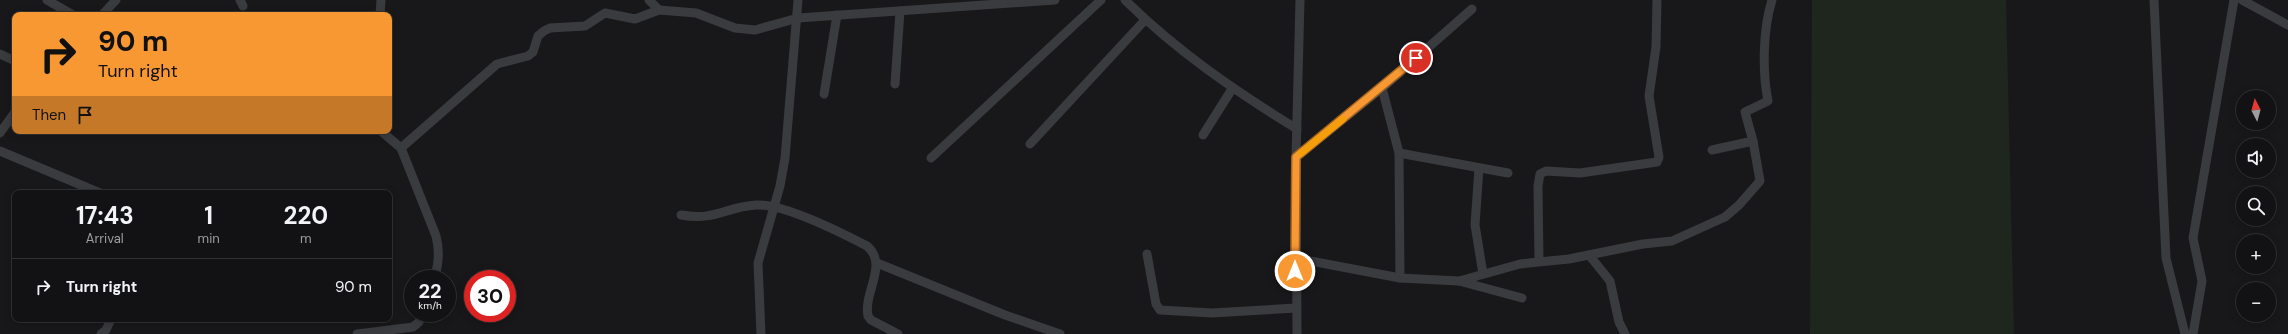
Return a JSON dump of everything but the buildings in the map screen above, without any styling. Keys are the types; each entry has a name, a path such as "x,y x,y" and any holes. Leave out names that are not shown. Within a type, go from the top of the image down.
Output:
{"street":[{"path":"48,0 68,12"},
{"path":"105,12 116,0"},
{"path":"380,12 381,0"},
{"path":"649,0 659,10"},
{"path":"761,334 758,264 785,158 798,18 798,0"},
{"path":"401,148 493,67 506,61 528,56 533,52 538,36 544,31 550,28 585,26 605,13 635,19 659,10 700,14 727,26 744,30 766,27 798,18 1055,0"},
{"path":"931,158 1100,0"},
{"path":"1125,0 1145,20 1187,56 1232,89 1297,129"},
{"path":"1297,334 1295,258 1300,0"},
{"path":"1539,261 1538,186 1540,174 1546,171 1580,173 1657,162 1659,157 1649,96 1656,47 1657,0"},
{"path":"1459,281 1539,261 1569,259 1643,244 1672,241 1724,217 1739,204 1760,181 1753,141 1745,112 1768,101 1764,80 1768,12 1772,0"},
{"path":"2154,0 2166,258 2185,334"},
{"path":"2193,334 2202,281 2193,238 2234,0"},
{"path":"2242,0 2288,25"},
{"path":"1296,157 1382,88 1472,9"},
{"path":"895,84 900,11"},
{"path":"824,94 837,15"},
{"path":"1030,144 1145,20"},
{"path":"0,54 12,60"},
{"path":"1382,88 1399,153 1400,278"},
{"path":"1203,135 1232,89"},
{"path":"0,133 12,116"},
{"path":"387,134 401,148 439,248 439,260 436,270"},
{"path":"1712,150 1753,141"},
{"path":"0,151 91,190"},
{"path":"1399,153 1508,173"},
{"path":"1479,168 1475,225 1483,274"},
{"path":"681,215 705,218 743,206 774,206 867,246 875,256 877,263 869,296 868,316 871,320 898,334"},
{"path":"1147,254 1156,304 1160,310 1212,313 1296,308"},
{"path":"1589,255 1610,281 1619,322 1625,334"},
{"path":"1295,258 1400,278 1459,281 1522,298"},
{"path":"877,263 1005,315 1060,334"},
{"path":"101,334 106,330 110,322"},
{"path":"357,334 406,331 417,325 418,322"}],"shaded area":[{"path":"1812,0 2006,0 2014,334 1810,334"}],"slow traffic":[{"path":"1301,153 1343,119"}],"route":[{"path":"1295,271 1296,157 1382,88 1416,58"}]}
